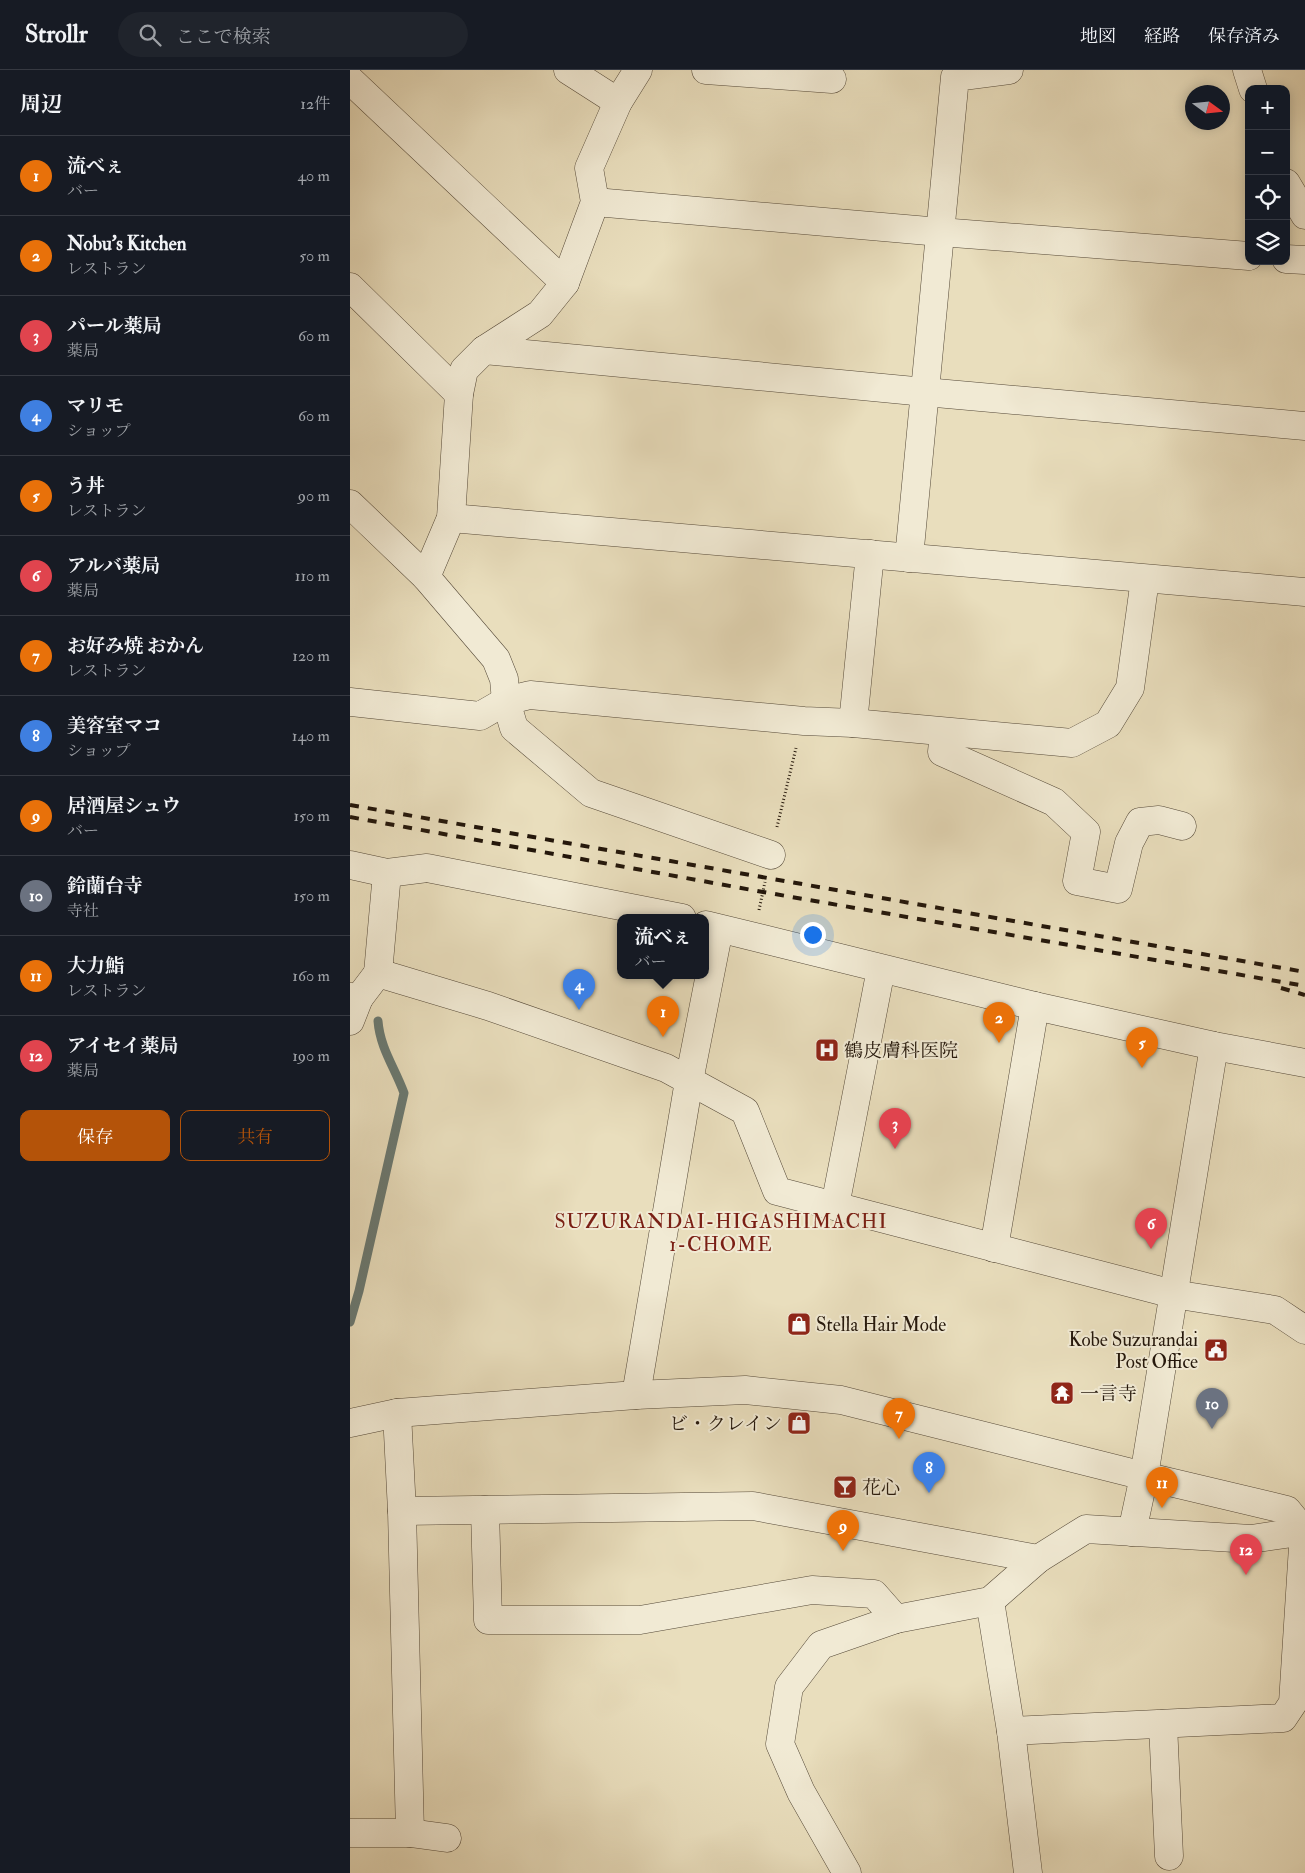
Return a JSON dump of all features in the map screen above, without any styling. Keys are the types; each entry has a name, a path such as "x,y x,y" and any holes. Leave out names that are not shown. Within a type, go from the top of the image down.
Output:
{"street":[{"path":"568,70 618,102"},
{"path":"426,578 451,518 459,394 464,370 484,350 540,314 565,283 595,202 589,168 618,102 638,70"},
{"path":"706,70 832,79"},
{"path":"908,558 955,77 1009,70"},
{"path":"1247,70 1252,85"},
{"path":"350,80 565,283"},
{"path":"1290,190 1305,215"},
{"path":"595,202 1245,256"},
{"path":"1290,259 1305,260"},
{"path":"350,287 459,394"},
{"path":"484,350 1305,426"},
{"path":"350,504 426,578 496,659 504,679 506,701 514,728 591,793 771,855"},
{"path":"451,518 1305,592"},
{"path":"853,723 870,554"},
{"path":"350,702 480,716 506,701 530,695 1072,744 1108,724 1130,688 1145,579"},
{"path":"944,732 942,752 1054,802 1086,832 1077,881 1118,889 1129,843 1140,822 1159,820 1182,826"},
{"path":"350,865 387,873 426,868 662,914"},
{"path":"353,1005 378,972 387,873"},
{"path":"709,947 712,927 1036,1006 1214,1046 1305,1063"},
{"path":"835,1206 881,969"},
{"path":"378,972 488,1006 666,1068 744,1111 777,1191 1173,1294 1275,1310 1305,1330"},
{"path":"636,1395 704,979"},
{"path":"994,1248 1036,1006"},
{"path":"1132,1532 1144,1476 1214,1046"},
{"path":"350,1423 397,1413 636,1395 745,1390 841,1400 1287,1510 1305,1531 1293,1703 1283,1718 1011,1731"},
{"path":"397,1413 402,1511 410,1833"},
{"path":"402,1511 752,1506 1038,1559"},
{"path":"485,1510 488,1620 640,1620 812,1590 874,1594 896,1619"},
{"path":"847,1873 801,1792 780,1744 789,1687 821,1645 896,1619 990,1602 1038,1559 1086,1529 1251,1539 1305,1531"},
{"path":"990,1602 1011,1731 1028,1873"},
{"path":"1163,1724 1169,1856"},
{"path":"350,1833 410,1833 447,1838"}],"path":[{"path":"758,914 789,772"}],"waterway":[{"path":"350,1322 359,1291 404,1093 385,1049 378,1021"}],"railway":[{"path":"350,805 1305,972"},
{"path":"350,817 763,892 1305,986"},
{"path":"1281,988 1305,995"}],"place":[{"name":"マリモ","path":"579,1010"},
{"name":"流べぇ","path":"663,1037"},
{"name":"Nobu's Kitchen","path":"999,1043"},
{"name":"鶴皮膚科医院","path":"827,1050"},
{"name":"う丼","path":"1142,1068"},
{"name":"パール薬局","path":"895,1149"},
{"name":"アルバ薬局","path":"1151,1249"},
{"name":"Stella Hair Mode","path":"799,1324"},
{"name":"Kobe Suzurandai Post Office","path":"1216,1350"},
{"name":"一言寺","path":"1062,1393"},
{"name":"ビ・クレイン","path":"799,1423"},
{"name":"鈴蘭台寺","path":"1212,1429"},
{"name":"お好み焼 おかん","path":"899,1439"},
{"name":"花心","path":"845,1487"},
{"name":"美容室マコ","path":"929,1493"},
{"name":"大力鮨","path":"1162,1508"},
{"name":"居酒屋シュウ","path":"843,1551"},
{"name":"アイセイ薬局","path":"1246,1575"}],"district":[{"name":"SUZURANDAI-HIGASHIMACHI 1-CHOME","path":"721,1232"}]}
